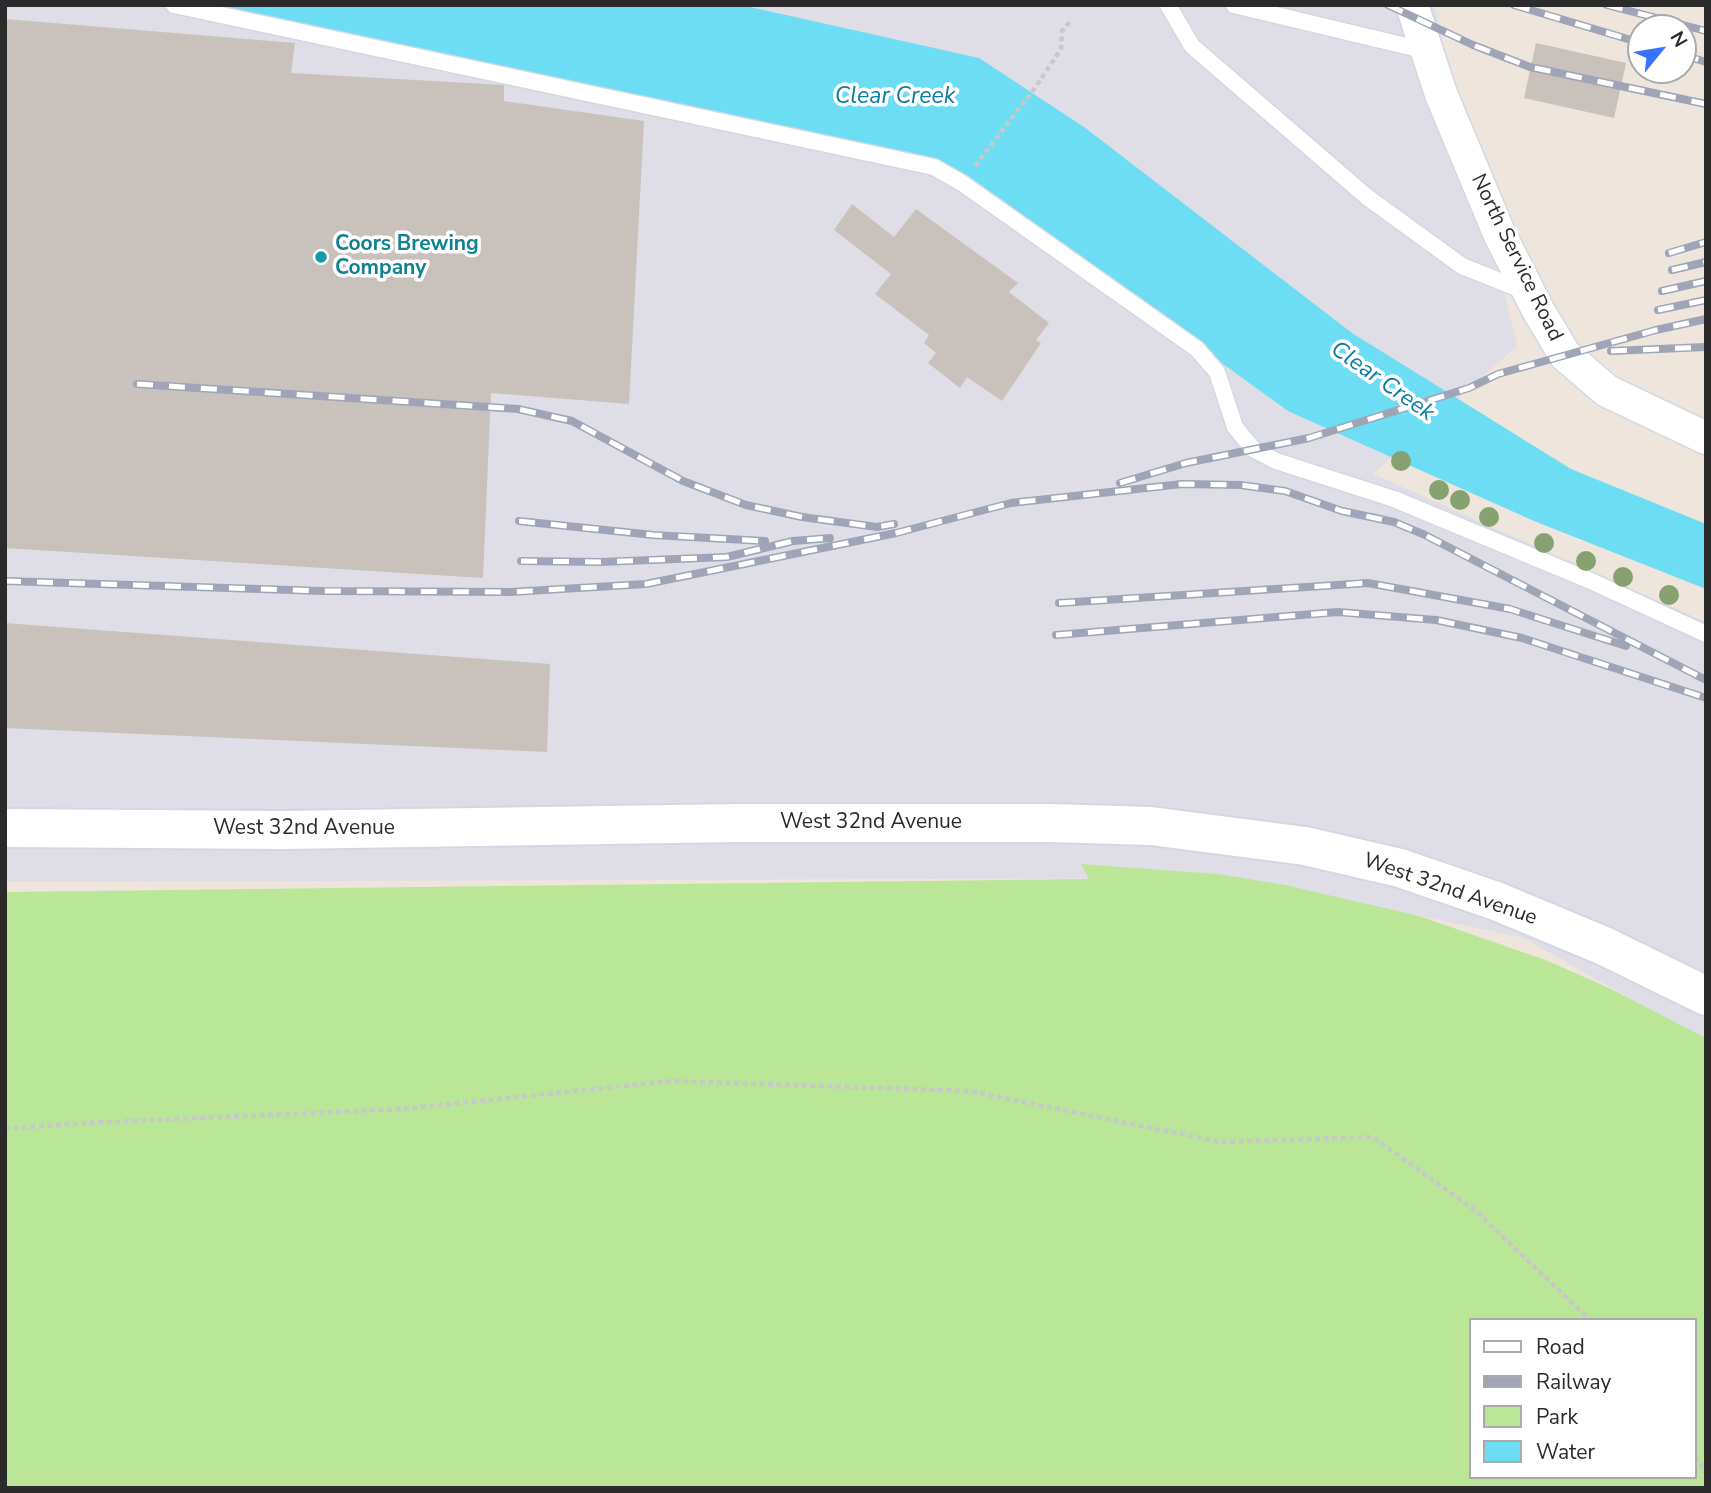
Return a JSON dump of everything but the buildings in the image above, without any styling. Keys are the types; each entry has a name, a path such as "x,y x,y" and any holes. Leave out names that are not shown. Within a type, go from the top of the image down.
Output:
{"street":[{"name":"North Service Road","path":"1412,5 1441,94 1499,233 1565,355 1593,382 1618,397 1706,438"},
{"name":"West 32nd Avenue","path":"5,828 311,830 737,823 1051,823 1151,826 1305,846 1400,868 1496,901 1604,946 1706,996"}],"lane":[{"path":"174,5 934,167 962,183 1197,349 1217,372 1236,427 1253,449 1276,461 1394,499 1591,581 1706,634"},
{"path":"1168,5 1192,46 1367,197 1462,266 1530,293"},
{"path":"1234,5 1427,51"}],"path":[{"path":"962,183 1061,50 1062,31 1072,19"},
{"path":"5,1129 402,1108 672,1081 970,1091 1220,1142 1373,1137 1476,1211 1588,1318"}],"shaded area":[{"path":"5,5 1434,5 1517,346 1373,474 1706,622 1706,1042 1524,938 1241,878 5,882"}],"green space":[{"path":"1081,864 1218,874 1285,885 1419,916 1548,961 1611,989 1706,1038 1706,1488 5,1488 5,892 1089,879"}],"water":[{"name":"Clear Creek","path":"217,5 741,5 979,58 1084,127 1352,333 1571,469 1706,524 1706,589 1534,521 1288,411 954,169"}],"railway":[{"path":"1388,5 1473,45 1530,67 1706,104"},
{"path":"1514,5 1627,39"},
{"path":"1607,5 1706,31"},
{"path":"1697,59 1706,62"},
{"path":"1669,253 1706,242"},
{"path":"1672,270 1706,262"},
{"path":"1662,291 1706,281"},
{"path":"1658,310 1706,300"},
{"path":"1120,483 1186,463 1309,438 1469,388 1498,374 1656,330 1706,319"},
{"path":"1611,351 1706,347"},
{"path":"137,384 518,409 572,421 683,481 746,505 802,517 877,527 894,524"},
{"path":"5,581 323,591 511,592 646,584 896,533 1011,503 1182,484 1240,485 1285,491 1342,511 1394,522 1425,535 1706,680"},
{"path":"519,521 653,535 765,541"},
{"path":"521,561 601,562 727,557 793,541 830,538"},
{"path":"1059,603 1368,583 1510,609 1626,646"},
{"path":"1056,635 1338,612 1436,620 1522,638 1706,698"}],"place":[{"name":"Coors Brewing Company","path":"321,257"}]}
